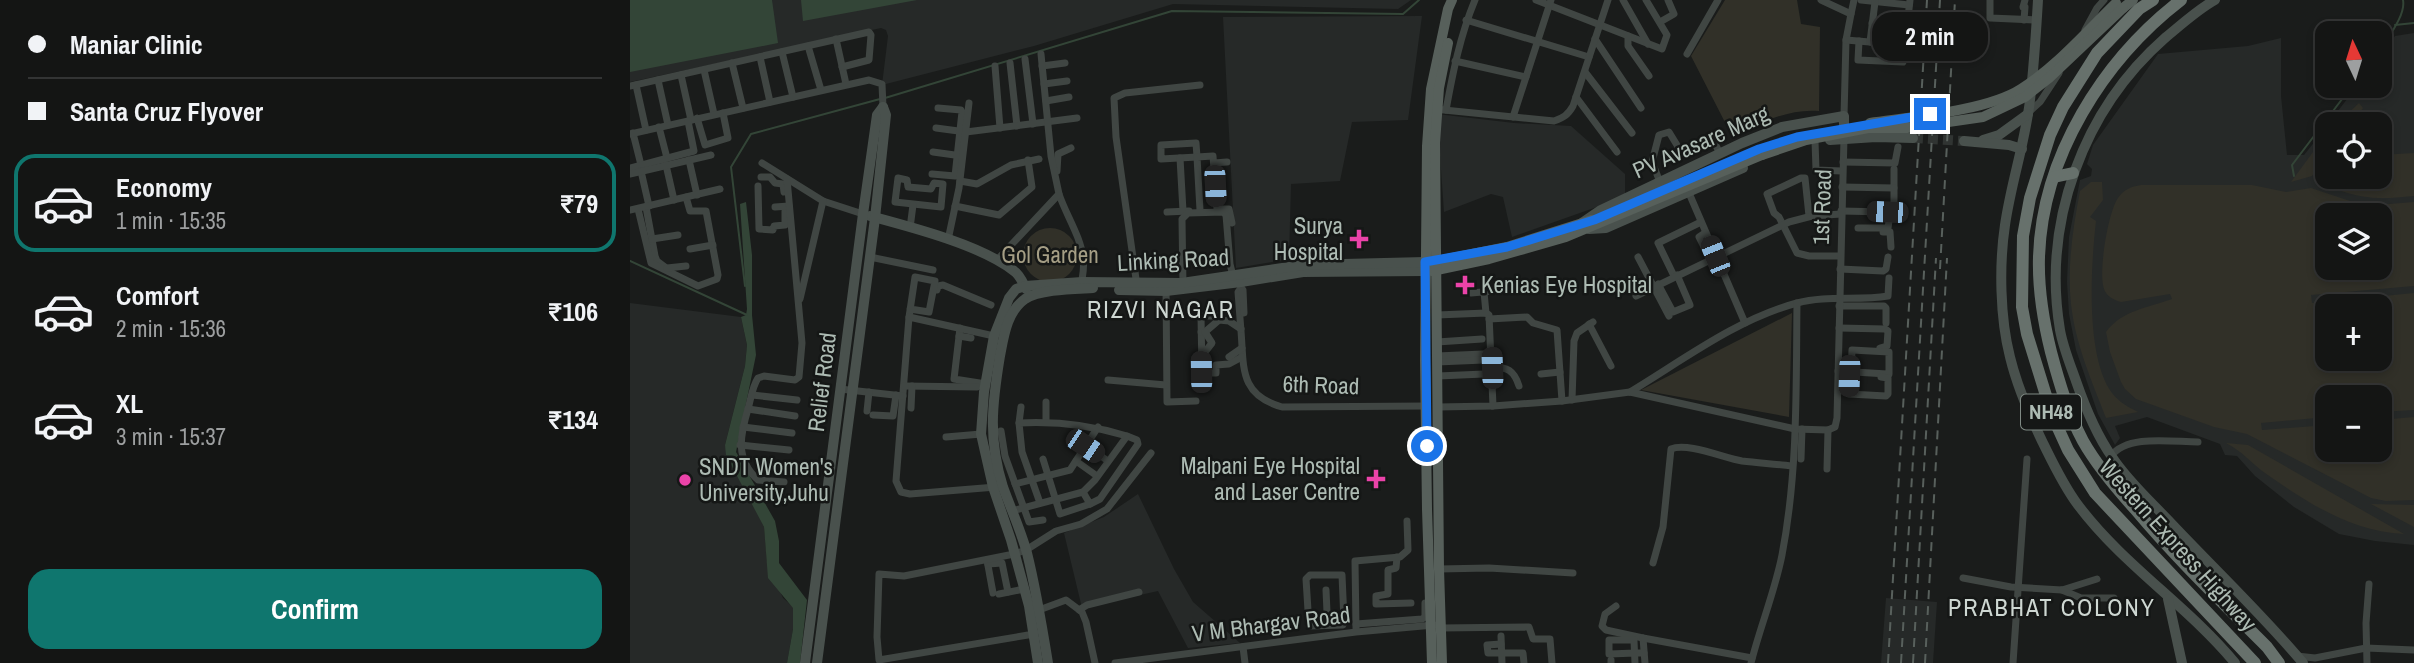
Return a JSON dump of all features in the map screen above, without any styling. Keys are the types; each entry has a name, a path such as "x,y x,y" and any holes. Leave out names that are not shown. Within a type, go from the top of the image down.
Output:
{"highway":[{"name":"Western Express Highway","path":"2152,0 2139,9 2097,53 2063,107 2050,135 2029,198 2023,236 2022,307 2027,334 2052,415 2068,450 2095,493 2254,662"},
{"name":"Western Express Highway","path":"2181,0 2153,22 2113,67 2065,146 2047,199 2039,256 2041,302 2068,411 2084,442 2110,481 2169,549 2267,647 2279,663"},
{"path":"2054,177 2073,173"}],"main road":[{"path":"1442,663 1435,620 1426,509 1426,406 1431,191 1438,88 1452,0"},
{"path":"1446,35 1459,0"},
{"path":"1430,266 1524,245 1585,224 1797,137 1980,105 2004,97 2020,90 2044,71 2115,3 2133,0"},
{"path":"1760,152 1806,139 1868,128 1910,133 1983,117 2025,97 2049,78 2115,3"},
{"path":"1430,266 1437,315 1439,569 1432,663"}],"street":[{"path":"1475,0 1437,109 1553,121 1569,113 1608,0"},
{"path":"1536,0 1550,3 1599,26 1662,49 1667,35 1646,0"},
{"path":"1623,0 1648,44"},
{"path":"1661,22 1674,13 1668,0"},
{"path":"1687,54 1718,0"},
{"path":"1821,0 1851,14"},
{"name":"1st Road","path":"1829,430 1836,424 1846,40 1854,0"},
{"path":"1858,41 1858,60 1900,64 1903,61 1909,3 1862,0"},
{"path":"1990,0 1989,18 2037,20"},
{"path":"2024,20 2025,0"},
{"path":"2038,0 2030,100 2022,149 2008,204 2002,255 2007,344 2016,377 2029,413 2059,477 2078,505 2092,523 2217,642 2235,663"},
{"path":"2215,0 2190,17 2130,71 2100,115 2083,148 2073,173 2060,223 2056,299 2060,332 2085,406 2111,456 2138,489 2300,659 2366,648 2414,650"},
{"path":"1870,42 1875,2"},
{"path":"1513,117 1550,3"},
{"path":"1979,142 1999,135 2040,102 2078,44 2097,8 2115,3"},
{"path":"1466,20 1589,57"},
{"path":"1872,23 1893,25"},
{"path":"646,130 633,86 867,32 871,35 869,60 842,67"},
{"path":"1628,36 1628,46 1649,76"},
{"path":"836,39 846,84"},
{"path":"1595,39 1641,108"},
{"path":"1846,40 1905,45"},
{"path":"808,46 821,90"},
{"path":"782,52 793,97"},
{"path":"1041,54 1052,156 1065,214 1081,248 1084,267 1081,285"},
{"path":"760,57 770,102"},
{"path":"1025,59 1032,124"},
{"path":"1455,61 1526,77"},
{"path":"732,63 743,108"},
{"path":"1010,63 1017,126"},
{"path":"1042,66 1065,63"},
{"path":"995,66 1000,128"},
{"path":"692,120 705,145 728,138 704,69"},
{"path":"1585,72 1632,133"},
{"path":"666,162 695,150 692,120 681,75"},
{"path":"658,80 668,125"},
{"path":"687,197 690,211 706,211 718,278 698,286 650,263 641,208 641,168 632,133 869,80 882,85 886,115 877,148"},
{"path":"1044,84 1068,80"},
{"path":"1137,287 1116,137 1114,98 1125,93 1200,85"},
{"path":"1046,101 1069,97"},
{"path":"1576,97 1617,152"},
{"path":"948,240 960,181 960,156 969,103"},
{"path":"939,108 962,110 963,131"},
{"name":"PV Avasare Marg","path":"1585,224 1601,210 1720,153 1782,127 1844,116"},
{"path":"936,128 963,131 1077,118"},
{"path":"659,127 674,200"},
{"path":"1660,182 1652,162 1659,135 1669,132 1679,150 1712,137 1720,153"},
{"path":"1585,224 1606,228 1772,155 1815,141 1910,133"},
{"path":"1815,141 1816,170 1843,171"},
{"path":"1964,141 2022,149"},
{"path":"1200,210 1197,157 1196,143 1160,145 1161,159 1180,158 1197,157 1213,156 1217,209"},
{"path":"1843,162 1895,163 1898,147"},
{"name":"Relief Road","path":"805,663 863,214 877,148"},
{"name":"Relief Road","path":"817,663 875,218 877,148"},
{"path":"1056,177 1058,154 1071,148"},
{"path":"933,152 960,156"},
{"path":"630,174 641,168 666,162 711,155"},
{"path":"932,174 955,176 960,156"},
{"path":"1180,158 1183,211"},
{"path":"960,181 977,184 1004,168 1039,159"},
{"path":"690,160 697,195"},
{"path":"955,204 999,215 1032,187 1027,162"},
{"path":"1214,163 1227,162"},
{"path":"762,163 823,201 948,240 997,260 1017,273 1027,291"},
{"path":"630,167 641,168"},
{"path":"1857,208 1891,208 1894,205 1894,169"},
{"path":"761,177 770,177 775,183 783,184 803,350 799,378 758,378 740,444 745,464 758,480 784,482"},
{"path":"1809,216 1806,180 1801,177 1767,194 1774,213 1779,217 1797,253 1809,256 1840,256"},
{"path":"758,187 760,230 773,230 774,226 785,225 787,179"},
{"path":"897,179 907,180 908,187 931,190 934,183 943,184 940,208 913,205 895,202 897,179"},
{"path":"1842,187 1894,188"},
{"path":"641,208 720,189"},
{"path":"1689,193 1711,255 1745,323"},
{"path":"997,260 1059,194"},
{"path":"798,306 823,201"},
{"path":"955,204 974,207"},
{"path":"910,228 913,205"},
{"path":"775,207 787,206"},
{"path":"641,208 657,261 702,285"},
{"path":"1167,212 1227,208 1231,213 1238,281"},
{"path":"1183,286 1182,219 1188,213 1213,211 1226,215 1230,264 1238,281"},
{"path":"1636,296 1674,278 1711,255 1809,216 1841,212 1890,214 1888,228 1858,228"},
{"path":"1674,278 1658,243 1701,222"},
{"path":"1840,230 1890,232 1891,247"},
{"path":"652,239 678,235"},
{"path":"1638,257 1673,312 1690,305 1654,244"},
{"path":"690,249 713,245"},
{"path":"870,257 906,260 933,270"},
{"path":"1840,270 1883,271 1886,269 1888,257"},
{"path":"667,268 686,266"},
{"name":"Linking Road","path":"1027,291 1081,285 1183,286 1238,281 1303,268 1430,266"},
{"path":"1650,269 1669,316"},
{"path":"925,317 930,311 936,281 917,276 909,313 905,390 895,481 901,492 910,494 998,486"},
{"path":"1630,392 1745,323 1797,303 1839,297 1888,296 1889,278"},
{"name":"6th Road","path":"1238,281 1239,330 1244,374 1255,391 1267,402 1282,407 1426,406"},
{"path":"925,317 940,285 991,305"},
{"path":"1166,287 1167,401 1196,401"},
{"path":"1027,291 1016,289 1009,298 994,336 985,385 981,434 998,486 1024,589 1037,618 1034,634 1038,663"},
{"path":"1027,291 1015,308 1003,338 991,416 1001,458 1015,484 1030,523 1043,520"},
{"path":"1484,292 1493,406"},
{"path":"1471,293 1494,292"},
{"path":"1797,303 1801,459"},
{"path":"1839,306 1885,307 1886,323"},
{"path":"909,313 951,322 959,332 969,335 994,336"},
{"path":"1437,315 1527,317 1533,323 1555,328 1558,333 1562,401"},
{"path":"1203,352 1216,365 1216,373 1202,373 1201,316 1218,316 1219,320"},
{"path":"1203,332 1219,320 1230,321 1239,330"},
{"path":"1572,400 1574,341 1577,333 1591,323 1611,366"},
{"path":"1838,346 1885,349 1888,346 1888,331 1885,329 1839,328"},
{"path":"959,332 954,379 985,385"},
{"path":"1437,340 1482,337"},
{"path":"1229,356 1242,348"},
{"path":"1838,373 1850,374 1887,377 1888,394 1849,394 1850,374 1852,350 1889,352 1889,374 1850,374"},
{"path":"1216,365 1229,364 1242,357"},
{"path":"1437,359 1483,357"},
{"path":"1492,368 1508,369 1516,375 1519,386"},
{"path":"1541,374 1560,372"},
{"path":"1438,376 1484,373"},
{"path":"1108,380 1166,385"},
{"path":"840,389 869,392 985,385"},
{"path":"869,392 870,413 893,416 905,390"},
{"path":"905,390 911,408"},
{"path":"1438,407 1562,401 1630,392 1799,429 1829,430 1827,469"},
{"path":"752,395 797,400"},
{"path":"1046,402 1046,422"},
{"path":"1021,407 1021,452 1040,503"},
{"path":"748,410 795,416"},
{"path":"1055,432 1056,422"},
{"path":"1043,459 1060,514 1100,499 1139,442 1098,427 1056,422 1000,431 998,486 1012,511 1026,550 1037,618 1048,663"},
{"path":"743,427 792,433"},
{"path":"1015,484 1070,470 1098,427"},
{"path":"1616,606 1605,614 1601,623 1603,628 1752,660 1781,557 1799,429"},
{"path":"946,437 981,434"},
{"path":"1012,511 1083,492 1127,436"},
{"path":"2111,456 2118,448 2132,442 2198,442"},
{"path":"740,444 789,450"},
{"path":"1085,446 1108,461"},
{"path":"1653,562 1663,527 1671,449 1679,447 1740,461 1792,466"},
{"path":"1001,458 1021,452"},
{"path":"1113,453 1127,462"},
{"path":"1034,634 878,660 879,574 904,576 987,562 1026,550 1056,531 1081,524 1107,509 1151,453"},
{"path":"2013,663 2027,460"},
{"path":"1076,461 1097,476"},
{"path":"1083,492 1090,504"},
{"path":"1356,629 1355,561 1403,556 1408,550 1407,522"},
{"path":"1424,523 1435,620"},
{"path":"1396,557 1396,568 1388,570 1388,594 1376,596 1376,604 1412,603"},
{"path":"987,562 1002,563 1008,592"},
{"path":"987,562 996,594 1024,589"},
{"path":"1439,569 1489,568 1573,573"},
{"path":"1308,575 1342,575 1344,622 1340,625 1328,619 1312,627 1309,625 1308,575"},
{"path":"1964,578 2019,588 2062,590 2098,579"},
{"path":"2367,663 2370,584"},
{"path":"1326,590 1329,636"},
{"path":"2062,590 2081,598 2114,598"},
{"path":"1079,610 1087,605 1139,592"},
{"path":"2168,598 2182,663"},
{"path":"1037,618 1066,600 1079,610 1086,622 1095,663"},
{"name":"V M Bhargav Road","path":"1115,663 1435,620 1529,627 1533,639 1550,635 1552,663"},
{"path":"1643,638 1644,663"},
{"path":"1502,663 1502,653 1501,640 1487,645 1487,652 1502,653 1522,653 1524,663"},
{"path":"1243,647 1245,663"},
{"path":"1635,663 1635,653 1644,653"}],"shaded area":[{"path":"630,0 1411,0 1398,9 1173,4 1034,46 882,85 888,36 886,30 881,28 630,82"},
{"path":"630,0 772,0 778,43 630,72"},
{"path":"801,0 917,0 803,21"},
{"path":"1422,16 1408,120 1352,122 1340,181 1291,184 1289,259 1236,268 1223,17"},
{"path":"2414,33 2414,545 2339,534 2294,507 2255,476 2237,456 2225,455 2220,444 2147,417 2115,426 2120,438 2115,445 2098,414 2076,350 2069,314 2067,282 2069,237 2080,180 2091,176 2092,169 2087,164 2093,145 2158,54 2248,46 2281,38 2281,96 2287,155 2304,155 2315,141 2315,189 2392,189 2392,112 2337,112 2348,98 2392,98 2392,40 2395,36"},
{"path":"1437,114 1571,126 1625,174 1625,197 1512,237 1503,197 1491,194 1444,212"},
{"path":"746,202 752,255 752,315 756,355 736,452 775,521 779,563 807,600 800,663 787,663 793,629 793,608 768,578 764,527 726,455 725,445 745,366 747,345 741,317 746,315 747,309 740,204"},
{"name":"SNDT Women's University,Juhu","path":"630,303 741,317 747,345 745,366 725,445 764,527 767,562 783,598 793,607 793,629 787,663 630,663"},
{"path":"1138,494 1193,602 1240,643 1188,648 1158,591 1082,608 1064,533 1104,517"},
{"path":"1886,598 1937,602 1933,663 1881,663"}],"green space":[{"path":"1725,0 1797,0 1801,24 1820,27 1819,111 1785,114 1731,134 1691,56"},
{"path":"2359,103 2363,108 2360,112 2350,112"},
{"path":"2315,149 2315,172 2312,176 2291,182"},
{"path":"2414,153 2414,196 2376,198 2338,190 2392,189 2392,154"},
{"path":"2091,182 2102,182 2103,200 2090,217 2096,221 2092,310 2097,357 2103,377 2112,393 2138,412 2106,418 2080,348 2070,290 2071,247 2080,191"},
{"path":"2141,185 2252,185 2286,192 2311,188 2356,203 2315,203 2315,280 2392,280 2392,204 2414,202 2414,286 2311,295 2312,303 2315,303 2315,371 2392,371 2392,295 2414,293 2414,410 2392,411 2392,385 2315,385 2315,418 2261,423 2262,430 2315,426 2315,462 2392,462 2392,419 2414,417 2414,500 2386,501 2371,498 2247,434 2214,427 2136,399 2125,389 2110,352 2106,332 2128,314 2172,299 2170,294 2121,302 2111,298 2104,289 2103,257 2111,216 2120,195"},
{"name":"Gol Garden","path":"1050,228 1069,236 1077,255 1069,274 1050,282 1031,274 1023,255 1031,236"},
{"path":"1792,313 1789,417 1641,390"},
{"path":"2226,443 2248,445 2404,534 2384,532 2330,514 2281,484"},
{"path":"2371,504 2414,505 2414,527"}],"waterway":[{"path":"885,98 1172,11 1403,14 1419,0"},
{"path":"2392,31 2402,12 2403,0"},
{"path":"2395,25 2414,23"},
{"path":"2294,176 2292,165 2343,98"},
{"path":"745,286 731,167 751,134 880,99"},
{"path":"630,261 747,315"}],"tunnel":[{"path":"1913,138 1964,141"},
{"path":"1327,612 1328,620"}],"railway":[{"path":"1888,663 1927,0"},
{"path":"1901,663 1940,0"},
{"path":"1940,269 1955,0"},
{"path":"1913,663 1936,258"},
{"path":"1925,663 1947,258"}],"place":[{"name":"Surya Hospital","path":"1359,239"},
{"name":"Kenias Eye Hospital","path":"1465,285"},
{"name":"Malpani Eye Hospital and Laser Centre","path":"1376,479"},
{"name":"SNDT Women's University,Juhu","path":"685,480"}],"district":[{"name":"RIZVI NAGAR","path":"1161,310"},
{"name":"PRABHAT COLONY","path":"2052,608"}],"route":[{"path":"1427,446 1425,262 1507,247 1594,220 1653,197 1759,149 1797,137 1930,114"}]}
